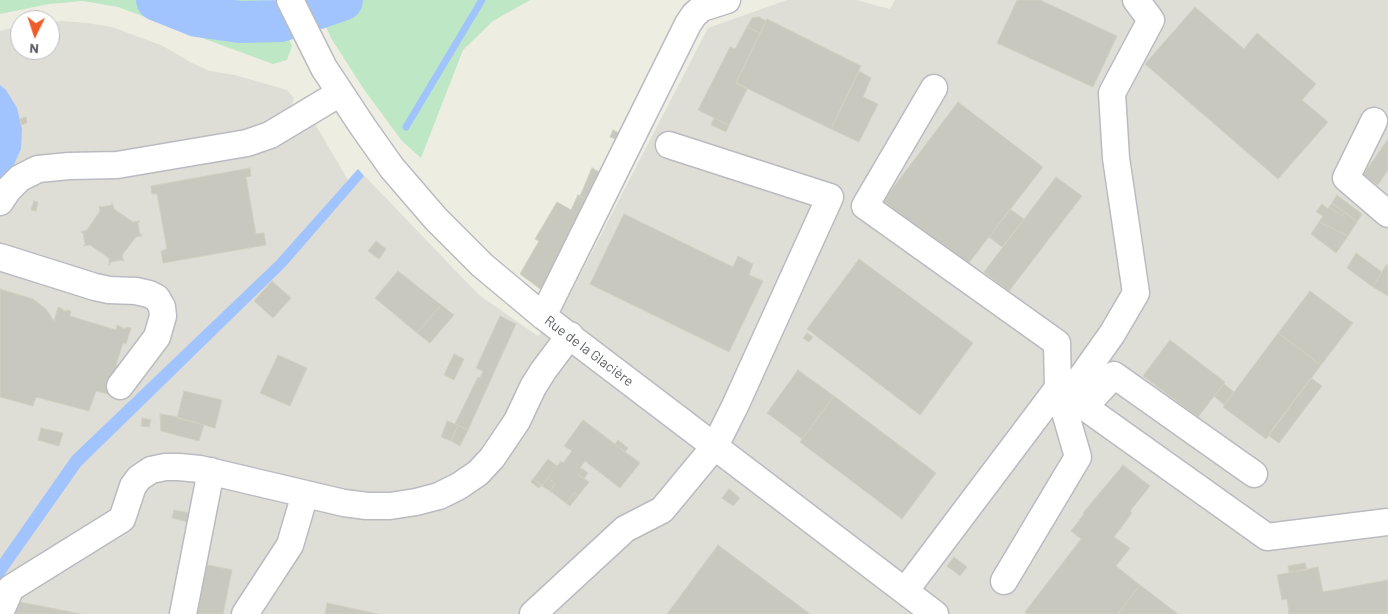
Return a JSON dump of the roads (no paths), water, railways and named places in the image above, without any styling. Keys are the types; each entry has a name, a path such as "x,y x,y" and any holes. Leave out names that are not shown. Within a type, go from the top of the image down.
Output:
{"street":[{"name":"Rue de la Glacière","path":"290,0 340,93 392,168 436,219 482,265 543,316 935,614"},
{"path":"543,316 688,24 702,8 727,0"},
{"path":"905,591 1070,397 1112,334 1136,293 1116,158 1112,93 1151,20 1136,0"},
{"path":"934,88 865,206 1057,342 1070,397 1078,457 1004,580"},
{"path":"0,202 8,190 20,178 38,169 126,163 247,143 270,135 340,93"},
{"path":"1374,121 1346,178 1388,214"},
{"path":"533,614 625,529 662,510 714,446 735,406 830,197 670,145"},
{"path":"0,257 95,287 109,290 136,291 157,298 162,306 164,316 157,337 120,386"},
{"path":"0,613 11,588 122,519 133,486 139,478 151,470 180,466 344,504 390,506 438,496 460,486 478,473 492,458 517,421 542,371 570,335"},
{"path":"1070,397 1114,376 1254,474"},
{"path":"1070,397 1267,537 1388,522"},
{"path":"183,614 211,472"},
{"path":"245,614 290,545 305,494"}],"water":[{"path":"0,85 6,90 17,108 22,129 21,149 12,169 0,182"},
{"path":"358,169 364,176 286,266 81,466 0,581 0,559 72,456 276,261"}],"waterway":[{"path":"157,0 197,16 240,22 281,21 342,0"},
{"path":"406,127 482,0"}]}
